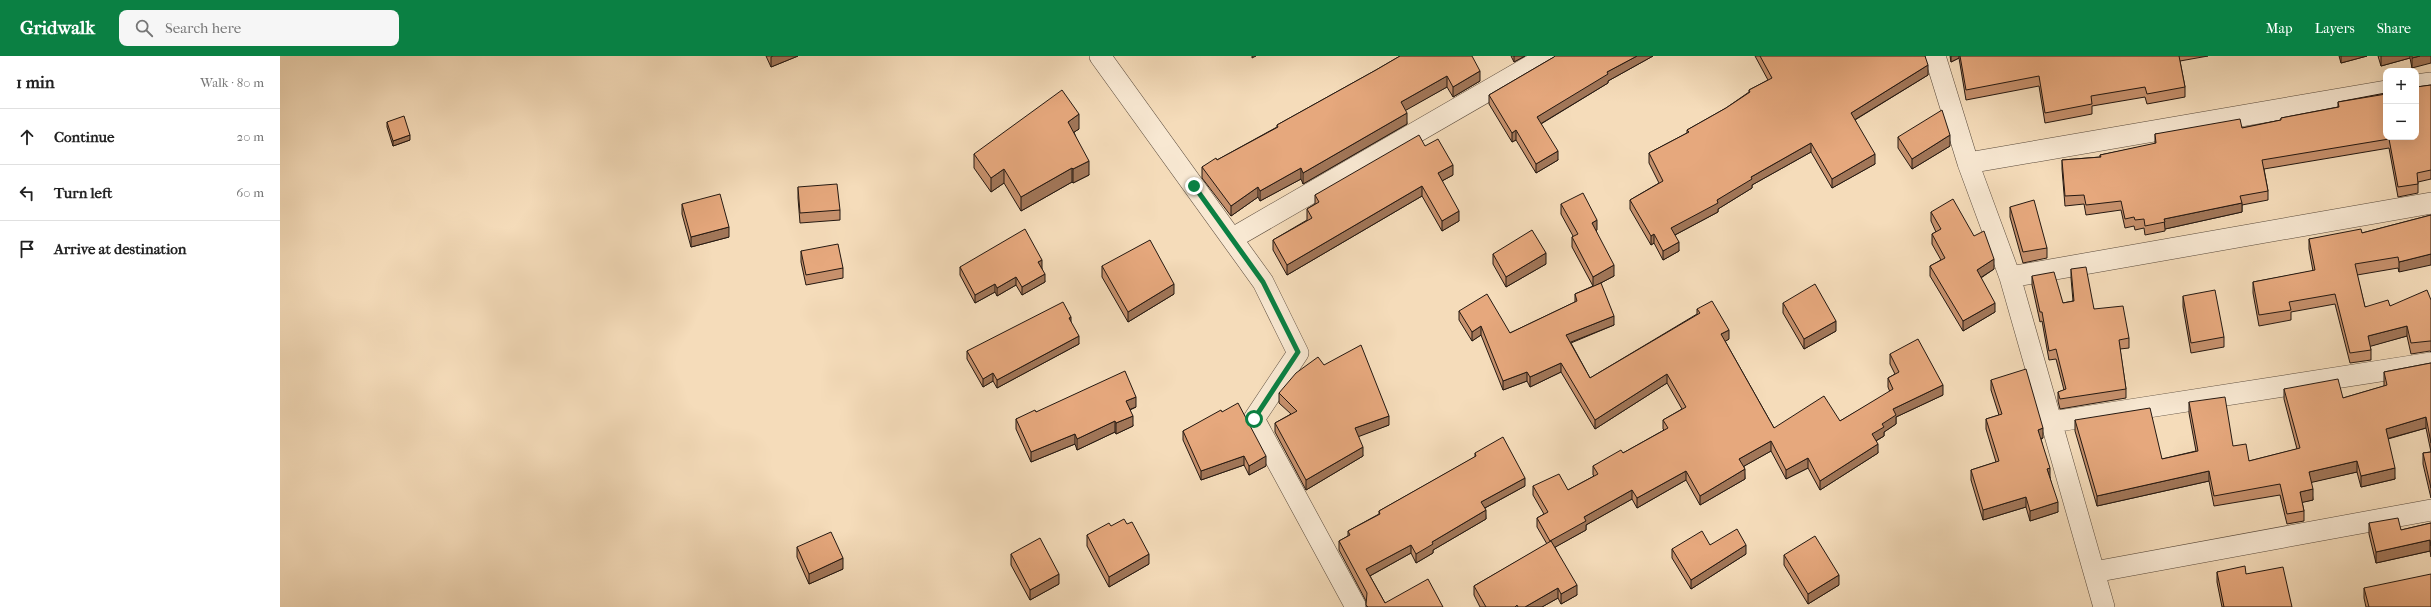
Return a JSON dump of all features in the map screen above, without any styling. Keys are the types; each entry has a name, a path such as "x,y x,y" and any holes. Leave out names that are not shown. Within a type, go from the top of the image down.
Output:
{"street":[{"path":"1100,56 1263,282 1298,352 1254,419 1356,607"},
{"path":"1232,238 1548,56"},
{"path":"1935,56 1968,163 2010,276 2104,607"},
{"path":"2419,85 2431,83"},
{"path":"1968,163 2383,92"},
{"path":"2010,276 2431,203"},
{"path":"2052,422 2431,362"},
{"path":"2094,572 2431,510"}],"building":[{"path":"1400,56 1472,56 1480,71 1453,87 1447,76 1401,102 1407,113 1303,173 1301,168 1260,191 1258,187 1231,206 1202,167 1216,158 1217,160 1278,127 1277,125"},
{"path":"1555,56 1637,56 1607,72 1608,74 1537,117 1558,151 1536,164 1516,130 1512,133 1489,95"},
{"path":"1760,56 1925,56 1928,65 1851,113 1875,154 1832,179 1811,143 1751,177 1752,179 1717,200 1718,203 1671,228 1679,242 1663,251 1654,234 1651,236 1630,200 1663,181 1649,153 1689,132 1687,130 1726,108 1750,92 1749,90 1772,78"},
{"path":"1960,56 2179,56 2185,87 2147,94 2145,87 2091,96 2092,104 2045,113 2039,76 1966,90"},
{"path":"2431,85 2431,170 2417,173 2418,184 2398,187 2389,140 2419,140 2419,87"},
{"path":"1062,90 1079,114 1068,122 1089,161 1073,169 1072,168 1021,197 1004,169 991,178 974,154"},
{"path":"2383,94 2383,140 2262,160 2268,191 2240,196 2242,203 2164,219 2165,222 2145,226 2144,219 2135,220 2134,217 2125,219 2121,201 2086,205 2084,195 2065,196 2062,160 2101,157 2100,155 2156,143 2155,134 2240,119 2242,128 2281,120 2281,118 2339,107 2338,102"},
{"path":"1942,110 1950,135 1912,159 1898,137"},
{"path":"404,116 410,135 393,141 387,122"},
{"path":"1419,135 1425,146 1438,139 1453,165 1438,173 1459,211 1442,221 1422,186 1287,265 1273,240 1312,218 1307,209 1319,202 1315,195"},
{"path":"837,184 840,210 800,213 798,187"},
{"path":"1583,193 1597,220 1592,223 1614,265 1593,277 1572,237 1578,234 1561,204"},
{"path":"720,194 729,227 691,237 682,204"},
{"path":"1953,199 1974,236 1984,231 1994,259 1977,270 1995,303 1963,321 1930,266 1945,258 1932,234 1941,229 1931,212"},
{"path":"2034,200 2047,248 2023,252 2010,207"},
{"path":"2431,215 2431,254 2399,262 2398,257 2355,264 2365,307 2388,300 2390,306 2427,290 2431,300 2431,341 2411,343 2407,326 2368,336 2371,350 2350,353 2335,294 2289,302 2291,310 2259,315 2253,282 2315,270 2309,239 2361,229 2362,233"},
{"path":"1025,229 1042,260 1038,262 1045,274 1022,287 1016,277 997,288 995,284 975,295 960,267"},
{"path":"1532,230 1546,253 1506,277 1493,254"},
{"path":"1150,240 1174,284 1128,312 1102,266"},
{"path":"838,244 843,268 806,275 801,251"},
{"path":"2086,267 2094,309 2123,306 2129,338 2119,340 2126,389 2060,399 2058,392 2066,389 2056,349 2049,351 2042,312 2040,312 2032,276 2054,272 2063,303 2074,301 2071,269"},
{"path":"1601,283 1614,316 1566,335 1590,378 1700,313 1697,309 1712,301 1729,330 1721,334 1774,428 1824,396 1840,421 1893,389 1888,378 1899,372 1890,354 1918,339 1943,385 1893,409 1896,415 1882,424 1884,427 1872,434 1878,444 1820,481 1808,458 1786,470 1771,441 1739,459 1745,469 1700,496 1686,471 1637,498 1632,490 1584,517 1586,521 1550,541 1537,518 1548,512 1533,486 1559,474 1568,490 1598,474 1593,466 1621,450 1623,453 1668,428 1663,420 1686,407 1667,374 1595,420 1561,363 1530,377 1527,372 1503,381 1481,326 1472,332 1459,311 1487,294 1510,333 1577,301 1575,294"},
{"path":"1815,284 1836,321 1804,339 1783,303"},
{"path":"2215,290 2224,337 2191,343 2183,296"},
{"path":"1063,302 1071,317 1069,318 1079,336 997,380 993,373 983,379 967,351"},
{"path":"1361,345 1389,416 1355,428 1363,447 1306,480 1275,423 1297,411 1279,393 1296,373 1318,357 1324,365"},
{"path":"2431,363 2431,443 2426,417 2386,429 2395,468 2361,476 2357,461 2309,472 2313,489 2300,492 2304,511 2287,514 2280,484 2214,496 2209,471 2097,496 2075,420 2150,408 2162,459 2198,451 2189,402 2225,397 2233,446 2246,444 2249,461 2300,448 2284,389 2338,379 2343,398 2387,385 2384,372"},
{"path":"2026,369 2043,428 2038,430 2050,468 2047,469 2058,502 2030,511 2026,497 1983,510 1971,470 1999,461 1986,419 2002,414 1991,380"},
{"path":"1125,371 1136,397 1126,401 1133,416 1116,423 1115,421 1077,439 1075,434 1031,452 1016,419 1035,410 1036,412"},
{"path":"1238,403 1266,456 1249,466 1244,456 1201,471 1183,431 1221,410 1222,412"},
{"path":"1503,437 1525,478 1481,502 1486,510 1432,542 1433,544 1416,554 1411,545 1366,569 1385,603 1428,579 1443,607 1368,607 1366,605 1367,593 1339,541 1350,535 1348,531 1380,514 1379,511 1476,456 1475,453"},
{"path":"2431,452 2431,488 2423,453"},
{"path":"2398,518 2401,530 2431,523 2431,546 2430,540 2376,552 2369,523"},
{"path":"1124,519 1127,524 1132,522 1149,554 1109,577 1087,535 1109,523 1111,526"},
{"path":"1737,529 1746,545 1691,580 1672,549 1702,531 1710,545"},
{"path":"831,532 843,558 809,574 797,547"},
{"path":"1815,536 1839,575 1808,594 1784,555"},
{"path":"1040,538 1059,574 1030,590 1011,554"},
{"path":"1551,541 1577,585 1561,594 1558,588 1525,607 1518,607 1517,605 1515,607 1486,607 1474,586"},
{"path":"2245,566 2246,574 2283,567 2292,607 2224,607 2217,572"},
{"path":"2431,574 2431,607 2369,607 2364,588"}],"route":[{"path":"1194,186 1263,282 1298,352 1254,419"}]}
